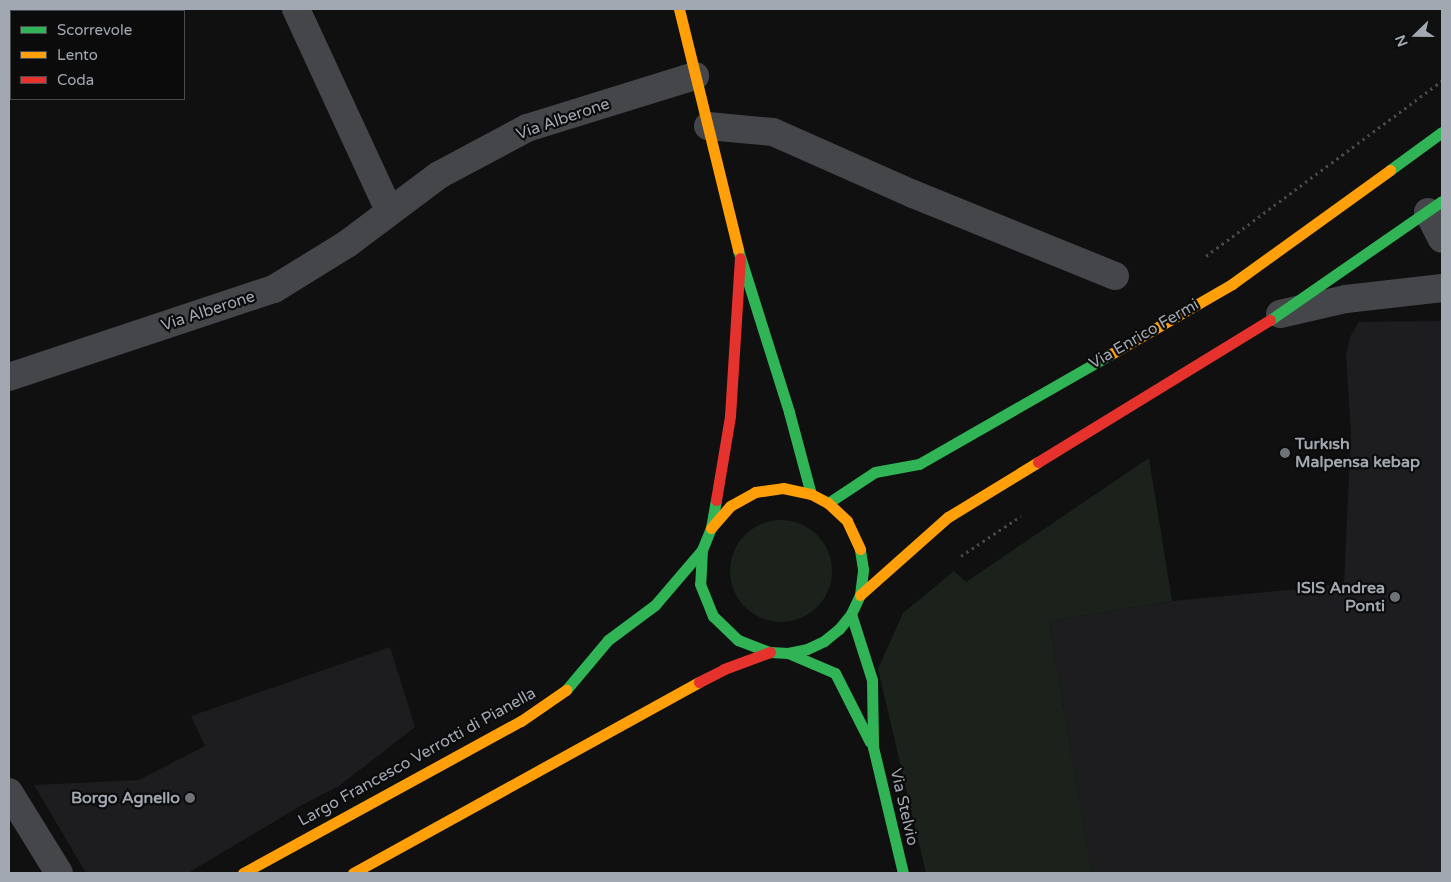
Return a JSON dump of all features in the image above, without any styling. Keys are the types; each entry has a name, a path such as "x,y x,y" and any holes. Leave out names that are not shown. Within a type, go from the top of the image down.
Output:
{"main road":[{"name":"Largo Francesco Verrotti di Pianella","path":"679,9 740,258 789,412 811,494"},
{"name":"Via Enrico Fermi","path":"828,503 875,472 919,464 1232,284 1442,132"},
{"path":"860,595 948,517 1280,314 1435,206"},
{"name":"Largo Francesco Verrotti di Pianella","path":"242,873 522,721 571,686 608,640 654,605 702,550 711,528 730,416 740,258"},
{"name":"Largo Francesco Verrotti di Pianella","path":"702,550 700,584 713,616 738,640 770,652 788,653 807,649 824,641 839,629 851,614 860,595 864,569 859,544 847,521 828,503 811,494 783,488 755,492 730,506 711,528"},
{"name":"Via Stelvio","path":"851,614 872,680 873,748 902,873"},
{"name":"Largo Francesco Verrotti di Pianella","path":"353,873 603,737 653,706 724,669 770,652"},
{"name":"Via Stelvio","path":"788,653 835,674 873,748"}],"street":[{"path":"296,9 389,210"},
{"name":"Via Alberone","path":"9,377 274,289 347,244 389,210 439,175 528,128 695,76"},
{"path":"708,126 773,132 913,194 1115,276"},
{"path":"1435,206 1442,239"},
{"path":"1280,314 1346,299 1442,288"},
{"path":"9,792 60,873"}],"shaded area":[{"path":"1442,321 1442,873 1092,873 1049,621 1172,601 1320,587 1344,582 1351,434 1346,354 1350,337 1359,322"},
{"path":"1149,458 1172,601 1049,621 1092,873 926,873 878,669 903,613 954,571 966,582"},
{"path":"781,520 801,524 817,535 828,551 832,571 828,591 817,607 801,618 781,622 761,618 745,607 734,591 730,571 734,551 745,535 761,524"},
{"path":"390,647 415,727 339,786 302,805 188,873 86,873 34,785 139,780 205,746 191,716"}],"traffic: fast":[{"path":"1390,170 1442,132"},
{"path":"1270,320 1442,201"},
{"path":"738,250 789,412 811,494"},
{"path":"828,503 875,472 919,464 1111,354"},
{"path":"566,690 608,640 655,605 702,550 711,528 716,500"},
{"path":"702,550 700,584 713,616 738,640 770,652 788,653 807,649 824,641 839,629 851,614 860,595 863,569 860,549"},
{"path":"851,614 872,680 873,747 903,873"},
{"path":"788,653 835,673 870,742"}],"traffic: slow":[{"path":"679,9 738,250"},
{"path":"1111,354 1232,284 1390,170"},
{"path":"860,595 948,517 1038,462"},
{"path":"711,528 730,506 755,492 783,488 811,494 828,503 847,521 860,549"},
{"path":"353,873 699,682"},
{"path":"243,873 521,721 566,690"}],"traffic: jam":[{"path":"716,500 730,416 740,258"},
{"path":"1038,462 1270,320"},
{"path":"699,682 724,669 770,652"}],"place":[{"name":"Turkısh Malpensa kebap","path":"1285,453"},
{"name":"ISIS Andrea Ponti","path":"1395,597"},
{"name":"Borgo Agnello","path":"190,798"}]}
